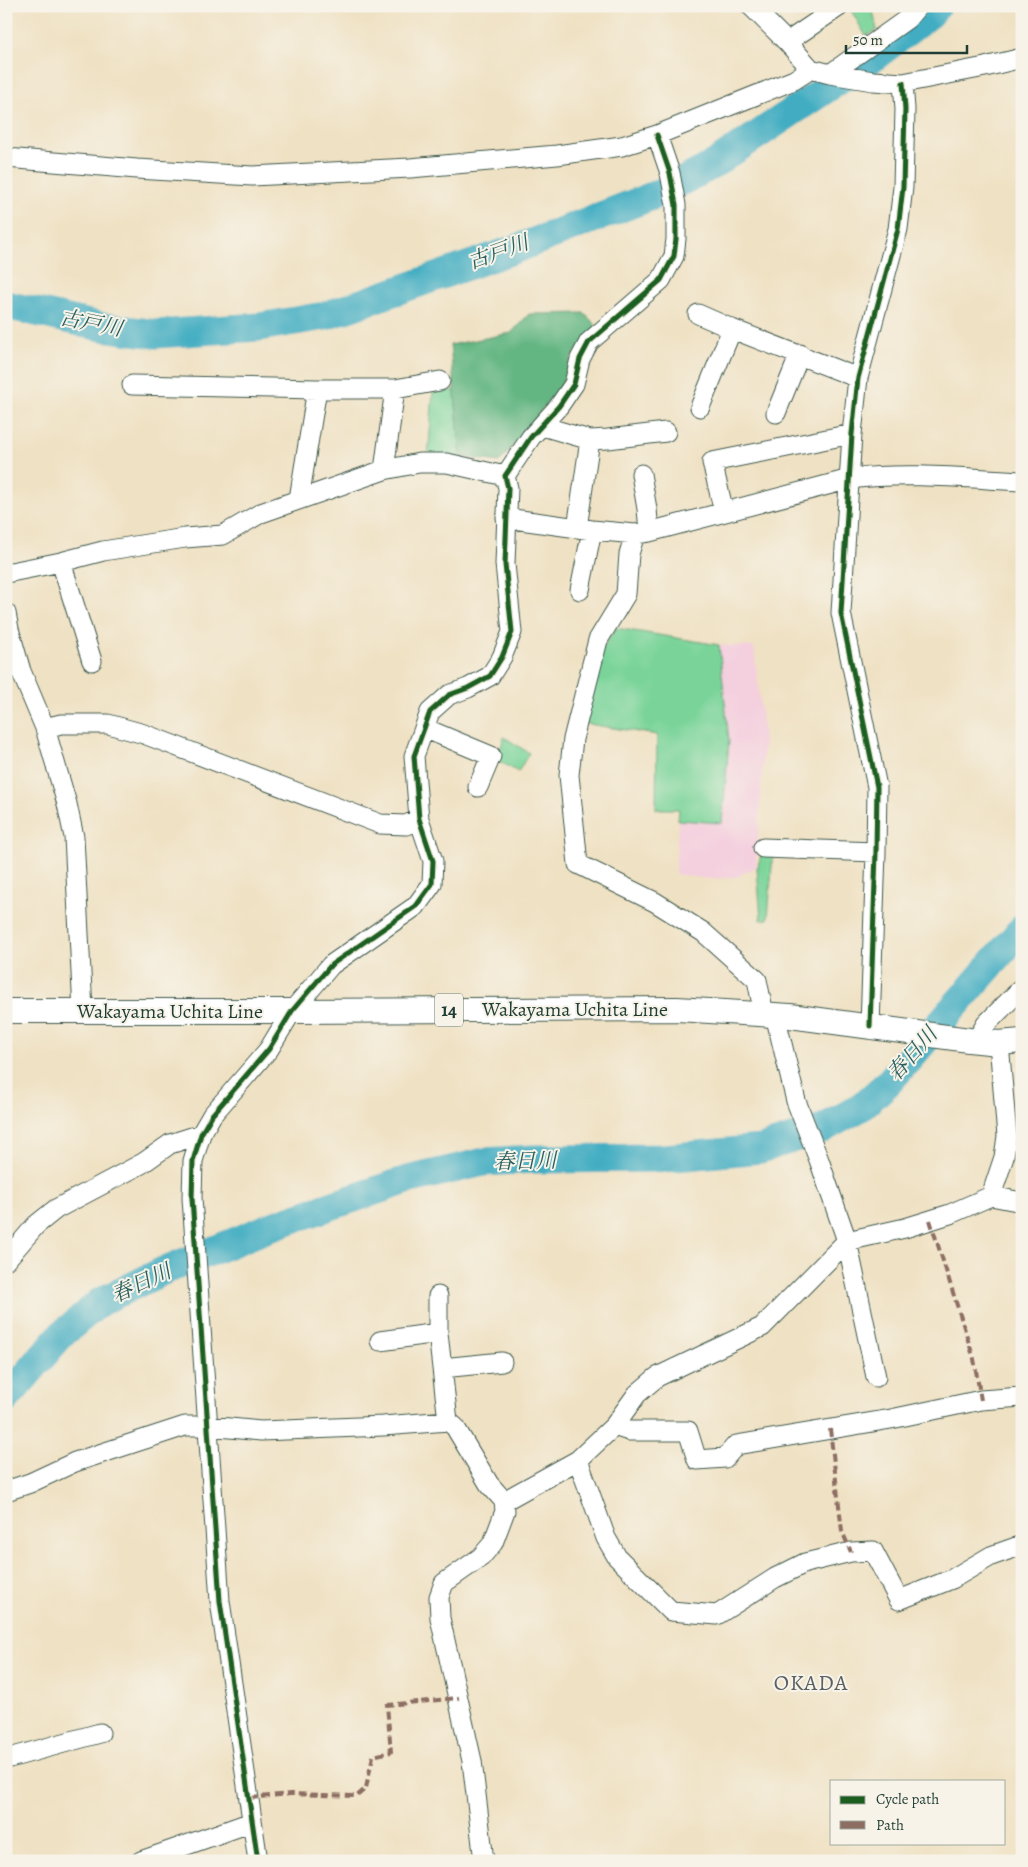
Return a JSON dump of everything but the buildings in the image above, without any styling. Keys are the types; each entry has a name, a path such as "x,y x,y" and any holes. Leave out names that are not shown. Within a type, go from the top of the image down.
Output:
{"main road":[{"name":"Wakayama Uchita Line","path":"6,1011 292,1012 677,1009 769,1014 991,1041"}],"street":[{"path":"751,6 811,69 830,74 872,81 903,83 1022,58"},
{"path":"787,42 840,6"},
{"path":"830,74 907,19 918,6"},
{"path":"6,158 252,176 410,168 556,155 622,146 794,80 811,69"},
{"path":"881,1028 876,852 877,787 842,613 852,434 858,378 898,229 903,187 905,109 903,83"},
{"path":"258,1861 220,1601 192,1198 193,1161 201,1134 212,1115 269,1049 292,1012 331,965 416,906 432,884 433,861 419,819 414,756 430,712 449,696 490,676 502,657 512,632 505,564 508,488 505,476 531,437 559,406 574,384 580,359 589,342 661,280 674,256 676,205 670,173 656,134"},
{"path":"698,314 858,378"},
{"path":"700,407 732,329"},
{"path":"776,413 800,354"},
{"path":"132,385 395,389 440,381"},
{"path":"299,499 316,389"},
{"path":"384,470 395,389"},
{"path":"542,426 590,440 608,440 666,432"},
{"path":"724,512 712,462 852,434"},
{"path":"580,590 590,440"},
{"path":"6,572 61,562 103,551 184,538 223,534 261,513 384,470 419,464 447,463 505,476"},
{"path":"641,474 647,510 642,533 629,554 626,594 598,640 573,739 570,775 578,864 656,902 703,932 757,980 796,1101 847,1241 876,1377"},
{"path":"506,518 585,529 642,533 850,479 872,476 906,476 1022,481"},
{"path":"61,562 92,661"},
{"path":"6,613 21,671 45,728 68,804 74,837 83,1011"},
{"path":"45,728 61,724 108,724 144,734 380,824 406,824 419,819"},
{"path":"424,728 491,756 478,787"},
{"path":"763,848 876,852"},
{"path":"991,1196 1004,1157 1007,1136 991,1041 986,1024 1022,988"},
{"path":"6,1260 36,1226 56,1209 143,1163 170,1144 201,1134"},
{"path":"504,1500 578,1460 614,1426 637,1394 657,1377 762,1327 847,1241 905,1228 950,1214 991,1196 1022,1202"},
{"path":"438,1296 438,1333 448,1421 455,1427 489,1484 504,1500 504,1512 493,1543 481,1557 444,1583 439,1597 440,1618 472,1761 484,1861"},
{"path":"380,1341 438,1333"},
{"path":"442,1368 502,1362"},
{"path":"614,1426 629,1431 688,1431 697,1460 725,1458 736,1445 891,1419 981,1400 1022,1396"},
{"path":"7,1492 84,1459 185,1426 209,1426 261,1431 383,1426 448,1421"},
{"path":"578,1460 606,1538 617,1557 671,1611 717,1615 776,1578 805,1563 851,1552 873,1551 900,1600 952,1578 991,1556 1022,1545"},
{"path":"6,1758 100,1733"},
{"path":"141,1861 252,1822"}],"shaded area":[{"path":"616,628 719,645 754,647 764,741 756,867 736,877 709,879 675,874 679,809 656,809 657,735 582,723"}],"green space":[{"path":"872,6 877,30 866,36 849,7"},
{"path":"584,313 597,326 572,357 561,386 500,462 461,457 450,345 511,333 529,314"},
{"path":"455,390 461,457 428,458 433,392"},
{"path":"616,628 719,645 729,741 722,823 678,820 679,809 656,809 657,735 582,723 603,647"},
{"path":"504,737 529,753 518,772 497,760"},
{"path":"762,853 773,853 768,919 761,920 757,868"}],"waterway":[{"name":"古戸川","path":"6,305 102,327 156,334 259,327 325,316 521,247 660,193 711,166 874,57 925,18 937,6"},
{"name":"春日川","path":"6,1399 61,1335 100,1302 163,1271 278,1224 407,1180 484,1162 532,1159 665,1158 761,1149 822,1129 861,1107 888,1083 1022,929"}],"marked path":[{"path":"930,1220 974,1359 981,1400"},
{"path":"830,1429 842,1531 851,1552"},
{"path":"250,1798 290,1794 357,1796 366,1788 373,1756 391,1752 387,1705 459,1698"}],"cycle path":[{"path":"870,1026 877,787 841,613 852,434 858,378 898,229 903,187 905,109 903,83"},
{"path":"258,1861 220,1601 192,1198 193,1161 201,1134 212,1115 269,1049 292,1011 331,965 416,906 432,884 433,861 419,819 414,756 430,712 449,695 468,688 490,676 502,657 512,632 505,564 508,488 505,476 531,437 559,406 574,384 580,359 589,342 661,280 674,256 676,205 670,173 657,135"}],"district":[{"name":"OKADA","path":"811,1683"}]}
